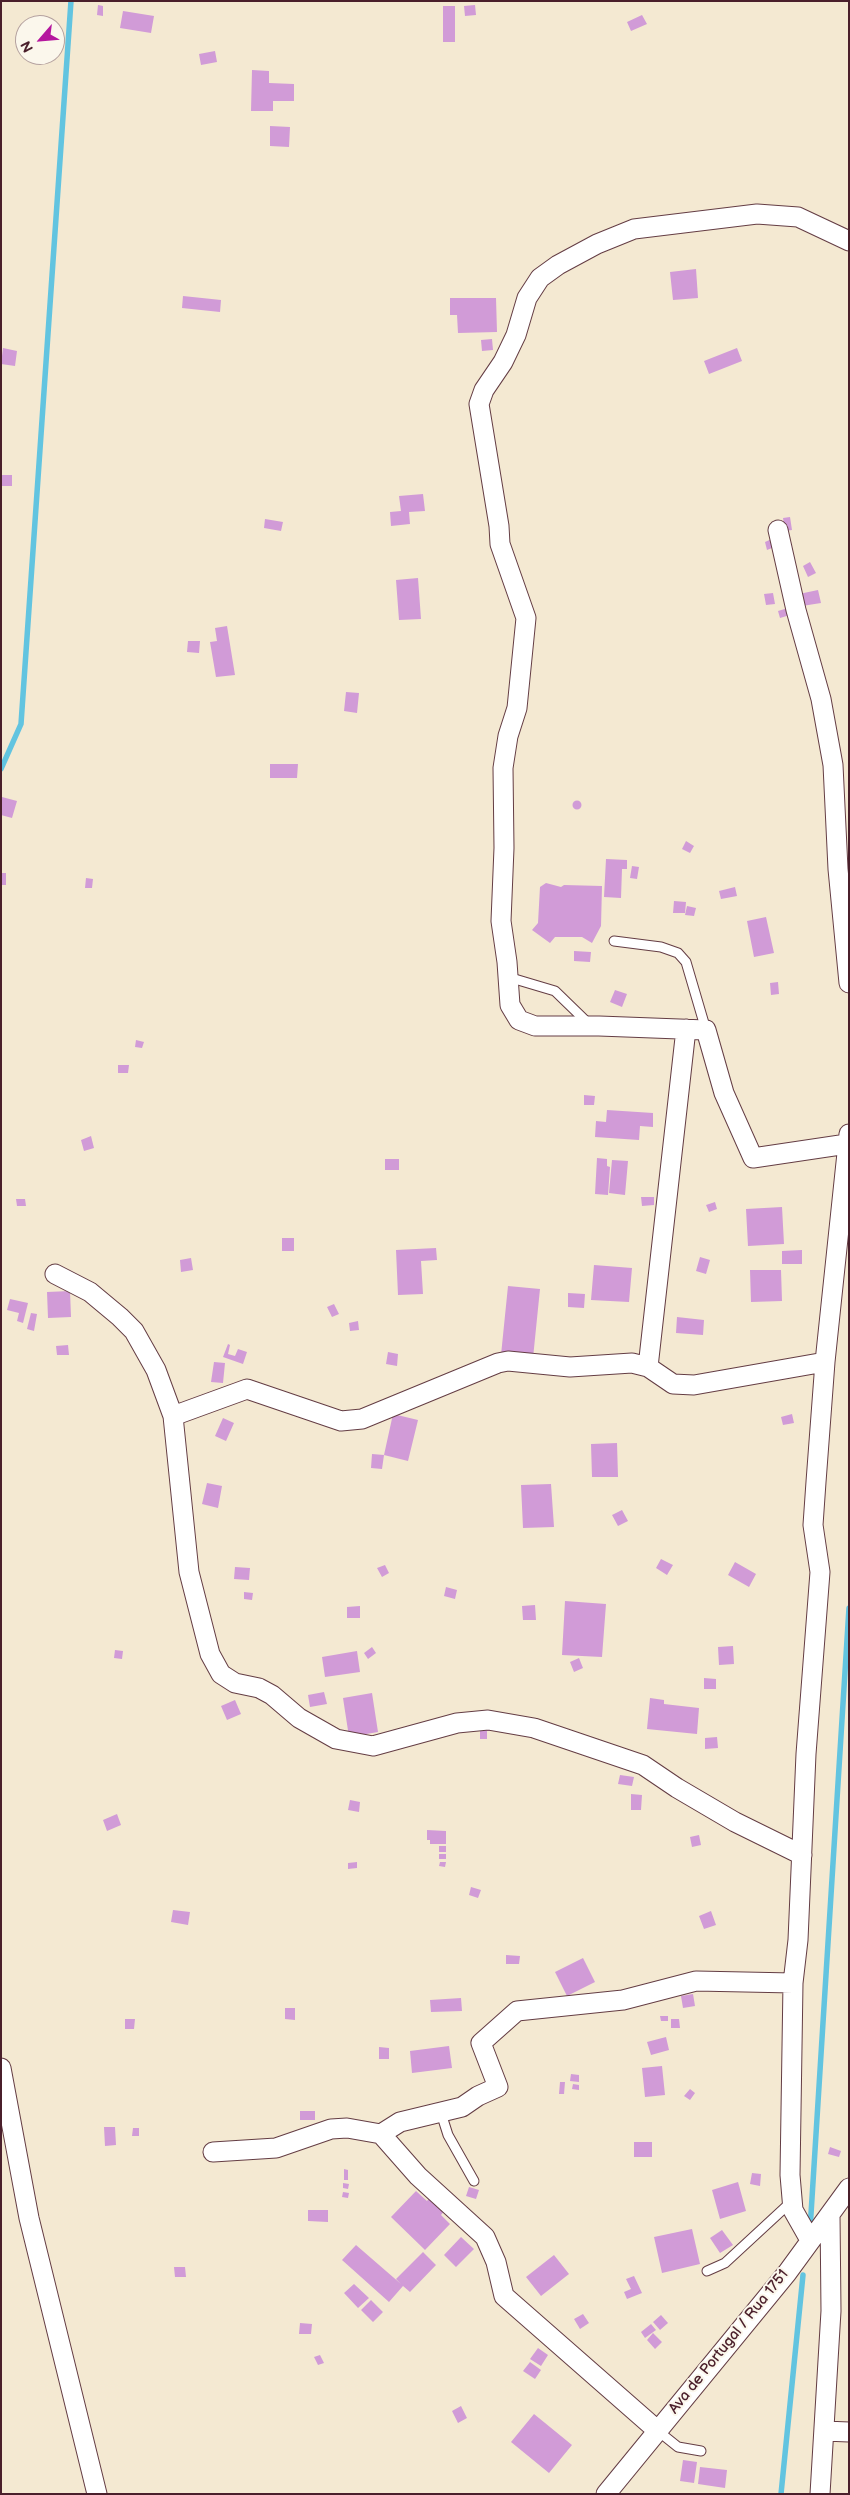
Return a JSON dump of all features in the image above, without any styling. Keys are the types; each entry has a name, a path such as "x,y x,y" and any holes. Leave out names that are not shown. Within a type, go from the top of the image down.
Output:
{"street":[{"path":"810,2240 798,2221 792,2200 790,2175 793,1983 798,1940 806,1754 820,1572 813,1525 825,1362 848,1139 753,1158 724,1093 706,1030 535,1026 519,1020 510,1005 501,921 504,848 503,768 508,736 518,708 526,618 500,544 498,517 479,404 484,390 503,362 516,335 527,298 540,278 558,265 597,244 634,229 756,214 798,217 849,241"},
{"path":"778,530 796,610 821,699 833,765 838,869 849,982"},
{"path":"648,1367 686,1029"},
{"path":"55,1274 90,1292 134,1331 156,1370 172,1416 189,1572 210,1654 221,1674 235,1683 259,1688 272,1695 299,1718 336,1739 373,1746 457,1723 488,1720 534,1728 643,1765 677,1788 735,1822 802,1855"},
{"path":"172,1416 247,1389 341,1421 362,1419 508,1361 570,1367 632,1363 648,1367 674,1384 694,1385 825,1362"},
{"path":"381,2134 400,2122 462,2107 478,2096 498,2087 481,2043 517,2011 623,2000 696,1982 793,1983"},
{"path":"1,2068 29,2218 97,2494"},
{"path":"213,2152 276,2148 331,2129 347,2128 381,2134 418,2176 485,2236 496,2262 504,2296 658,2431"},
{"name":"Ava de Portugal / Rua 1751","path":"606,2494 787,2273 849,2188"},
{"path":"820,2494 830,2311 830,2214"},
{"path":"824,2431 849,2432"}],"lane":[{"path":"614,941 661,947 678,953 686,962 706,1030"},
{"path":"508,976 556,991 590,1026"},
{"path":"441,2113 448,2135 474,2181"},
{"path":"707,2271 725,2263 792,2200"},
{"path":"658,2431 678,2447 702,2451"}],"building":[{"path":"98,5 103,6 103,16 97,15"},
{"path":"475,5 476,15 465,16 464,6"},
{"path":"443,6 455,6 455,42 443,42"},
{"path":"123,11 154,16 151,33 120,28"},
{"path":"642,15 647,24 631,31 627,22"},
{"path":"215,51 217,62 201,65 199,54"},
{"path":"252,70 269,71 269,83 294,84 294,101 273,101 273,111 251,111"},
{"path":"270,126 290,127 289,147 270,146"},
{"path":"696,269 698,298 673,300 670,272"},
{"path":"183,296 221,300 220,312 182,308"},
{"path":"450,298 496,298 497,332 458,333 457,315 450,315"},
{"path":"492,339 493,350 482,351 481,340"},
{"path":"3,348 17,351 15,366 1,364"},
{"path":"737,348 742,361 709,374 704,361"},
{"path":"1,475 12,475 12,486 1,486"},
{"path":"423,494 425,511 409,512 410,524 391,526 390,512 401,511 399,496"},
{"path":"790,517 792,530 785,531 783,518"},
{"path":"265,519 283,522 281,531 264,528"},
{"path":"774,538 777,546 767,550 765,542"},
{"path":"810,562 816,573 808,577 803,566"},
{"path":"418,578 421,619 399,620 396,580"},
{"path":"818,590 821,603 802,606 799,594"},
{"path":"773,593 775,604 766,605 764,594"},
{"path":"788,608 790,615 780,618 778,611"},
{"path":"227,626 235,675 216,677 210,642 217,641 215,628"},
{"path":"188,641 200,641 199,653 187,652"},
{"path":"346,692 359,693 357,713 344,711"},
{"path":"270,764 298,764 297,778 270,778"},
{"path":"2,797 17,801 12,818 1,815"},
{"path":"577,800 582,805 577,810 572,805"},
{"path":"686,841 694,846 690,853 682,849"},
{"path":"606,859 627,860 627,869 622,869 621,898 604,897"},
{"path":"632,866 639,867 637,879 630,878"},
{"path":"1,873 6,873 6,885 1,885"},
{"path":"86,878 93,879 92,888 85,888"},
{"path":"546,883 561,887 564,885 602,886 601,926 592,943 582,937 555,937 550,943 532,930 538,923 540,887"},
{"path":"735,887 737,896 721,899 719,891"},
{"path":"674,901 686,902 685,913 673,913"},
{"path":"687,906 696,908 694,916 685,915"},
{"path":"766,917 774,953 754,957 747,921"},
{"path":"574,951 591,952 590,962 574,961"},
{"path":"778,982 779,994 771,995 770,983"},
{"path":"615,990 627,994 622,1007 610,1002"},
{"path":"136,1040 144,1042 142,1048 135,1047"},
{"path":"118,1065 129,1065 128,1073 118,1073"},
{"path":"584,1095 595,1096 594,1105 584,1105"},
{"path":"607,1110 653,1113 653,1127 640,1126 639,1140 595,1137 596,1121 606,1122"},
{"path":"91,1136 94,1148 84,1151 81,1140"},
{"path":"597,1158 607,1159 607,1166 610,1167 608,1195 595,1194"},
{"path":"385,1159 399,1159 399,1170 385,1170"},
{"path":"612,1160 628,1161 625,1195 609,1193"},
{"path":"641,1197 654,1197 654,1205 642,1206"},
{"path":"16,1199 25,1199 26,1206 17,1206"},
{"path":"715,1202 717,1209 709,1212 706,1205"},
{"path":"782,1207 784,1244 748,1246 746,1209"},
{"path":"282,1238 294,1238 294,1251 282,1251"},
{"path":"436,1248 437,1260 421,1261 423,1294 398,1295 396,1250"},
{"path":"802,1250 802,1264 782,1264 782,1251"},
{"path":"700,1257 710,1260 706,1274 696,1271"},
{"path":"191,1258 193,1270 181,1272 180,1260"},
{"path":"594,1265 632,1268 629,1302 591,1300"},
{"path":"750,1270 781,1270 782,1301 751,1302"},
{"path":"508,1286 540,1289 533,1358 501,1355"},
{"path":"70,1291 71,1317 48,1318 47,1292"},
{"path":"568,1293 585,1294 584,1308 568,1307"},
{"path":"10,1299 28,1303 23,1323 17,1321 19,1313 7,1310"},
{"path":"334,1304 339,1314 332,1317 327,1307"},
{"path":"31,1313 37,1314 34,1331 27,1329"},
{"path":"677,1317 704,1320 703,1335 676,1333"},
{"path":"358,1321 359,1330 350,1331 349,1323"},
{"path":"228,1344 230,1345 228,1354 235,1356 238,1349 247,1352 243,1364 223,1357"},
{"path":"68,1345 69,1355 57,1355 56,1346"},
{"path":"388,1352 398,1354 397,1366 386,1364"},
{"path":"214,1362 225,1363 223,1383 211,1382"},
{"path":"393,1414 418,1420 408,1461 384,1455"},
{"path":"792,1414 794,1423 783,1425 781,1417"},
{"path":"223,1418 234,1423 226,1441 215,1436"},
{"path":"617,1443 618,1477 592,1477 591,1444"},
{"path":"372,1454 384,1455 382,1469 371,1468"},
{"path":"207,1483 222,1486 218,1508 202,1504"},
{"path":"551,1484 554,1527 523,1528 521,1485"},
{"path":"622,1510 628,1521 618,1526 612,1515"},
{"path":"661,1559 673,1565 667,1575 656,1568"},
{"path":"735,1562 756,1574 749,1587 728,1575"},
{"path":"385,1565 389,1573 382,1577 377,1568"},
{"path":"235,1567 250,1568 249,1580 234,1579"},
{"path":"446,1587 457,1590 455,1599 444,1596"},
{"path":"244,1592 253,1593 252,1600 244,1599"},
{"path":"565,1601 606,1604 602,1657 562,1655"},
{"path":"535,1605 536,1620 523,1620 522,1606"},
{"path":"360,1606 360,1618 347,1618 347,1607"},
{"path":"733,1646 734,1664 719,1665 718,1647"},
{"path":"372,1647 376,1653 368,1659 364,1653"},
{"path":"115,1650 123,1651 122,1659 114,1658"},
{"path":"357,1651 360,1672 325,1677 322,1657"},
{"path":"579,1658 583,1668 574,1672 570,1662"},
{"path":"704,1678 716,1679 716,1689 704,1689"},
{"path":"324,1692 327,1704 310,1707 308,1695"},
{"path":"372,1693 378,1732 349,1737 343,1698"},
{"path":"650,1698 664,1700 664,1704 699,1708 697,1734 647,1729"},
{"path":"235,1700 241,1714 227,1720 221,1706"},
{"path":"480,1725 491,1726 491,1731 487,1731 487,1739 480,1739"},
{"path":"717,1737 718,1748 705,1749 705,1738"},
{"path":"620,1775 634,1777 632,1786 618,1784"},
{"path":"631,1794 642,1795 641,1810 631,1810"},
{"path":"350,1800 360,1802 359,1812 348,1810"},
{"path":"117,1814 121,1825 107,1831 103,1820"},
{"path":"427,1830 446,1831 446,1844 430,1844 430,1840 427,1840"},
{"path":"699,1835 701,1845 692,1847 690,1837"},
{"path":"439,1846 446,1846 446,1852 439,1852"},
{"path":"439,1854 446,1854 446,1859 439,1859"},
{"path":"357,1862 357,1868 348,1869 348,1863"},
{"path":"440,1862 446,1862 445,1867 439,1866"},
{"path":"471,1887 481,1890 478,1898 469,1895"},
{"path":"173,1910 190,1912 188,1925 171,1922"},
{"path":"711,1911 716,1925 704,1929 699,1916"},
{"path":"506,1955 520,1956 519,1964 506,1964"},
{"path":"583,1958 595,1982 567,1996 555,1972"},
{"path":"693,1994 695,2006 683,2008 681,1996"},
{"path":"461,1998 462,2011 431,2012 430,2000"},
{"path":"285,2008 295,2008 295,2020 285,2019"},
{"path":"660,2016 668,2016 668,2021 661,2021"},
{"path":"125,2019 135,2019 134,2029 125,2029"},
{"path":"671,2019 679,2019 680,2028 671,2028"},
{"path":"666,2037 669,2050 651,2055 647,2042"},
{"path":"449,2046 452,2068 412,2073 410,2051"},
{"path":"379,2047 389,2048 389,2059 379,2059"},
{"path":"662,2066 665,2095 645,2097 642,2068"},
{"path":"571,2074 579,2075 579,2082 570,2081"},
{"path":"560,2082 565,2082 564,2094 559,2094"},
{"path":"573,2084 579,2085 579,2090 572,2089"},
{"path":"690,2089 695,2093 690,2100 684,2096"},
{"path":"300,2111 315,2111 315,2120 300,2120"},
{"path":"104,2127 115,2127 116,2145 105,2146"},
{"path":"133,2128 139,2128 139,2136 132,2136"},
{"path":"634,2142 652,2142 652,2157 634,2157"},
{"path":"830,2147 841,2151 839,2157 828,2154"},
{"path":"344,2169 348,2170 348,2180 344,2180"},
{"path":"752,2173 761,2174 760,2186 750,2184"},
{"path":"738,2182 746,2211 720,2219 712,2190"},
{"path":"343,2183 349,2184 348,2189 343,2188"},
{"path":"469,2187 479,2190 476,2199 466,2196"},
{"path":"416,2191 427,2201 431,2196 445,2210 441,2215 450,2224 425,2250 391,2217"},
{"path":"343,2192 349,2193 348,2198 342,2197"},
{"path":"308,2210 328,2210 328,2222 308,2221"},
{"path":"692,2229 700,2264 662,2273 654,2237"},
{"path":"722,2230 733,2245 720,2253 710,2238"},
{"path":"461,2237 474,2249 456,2267 444,2255"},
{"path":"356,2245 401,2284 396,2279 423,2252 436,2265 410,2292 403,2286 389,2302 342,2260"},
{"path":"554,2255 569,2274 541,2296 526,2277"},
{"path":"174,2267 185,2267 186,2277 175,2277"},
{"path":"634,2276 642,2293 627,2299 624,2292 631,2289 626,2279"},
{"path":"354,2284 369,2298 358,2308 344,2293"},
{"path":"371,2300 383,2312 373,2322 361,2310"},
{"path":"583,2314 589,2323 580,2329 574,2319"},
{"path":"661,2315 668,2323 660,2330 653,2322"},
{"path":"300,2323 312,2324 311,2334 299,2334"},
{"path":"651,2324 656,2330 645,2338 641,2332"},
{"path":"653,2333 662,2342 655,2349 647,2340"},
{"path":"538,2348 548,2355 541,2366 530,2359"},
{"path":"320,2355 324,2363 318,2365 314,2357"},
{"path":"530,2362 541,2370 535,2379 523,2371"},
{"path":"461,2406 467,2418 458,2423 452,2411"},
{"path":"534,2414 572,2445 549,2473 511,2442"},
{"path":"683,2460 697,2462 694,2483 680,2481"},
{"path":"700,2467 727,2470 725,2488 698,2484"}],"waterway":[{"path":"1,769 21,724 71,1"},
{"path":"810,2230 849,1608"},
{"path":"781,2494 803,2275"}]}
